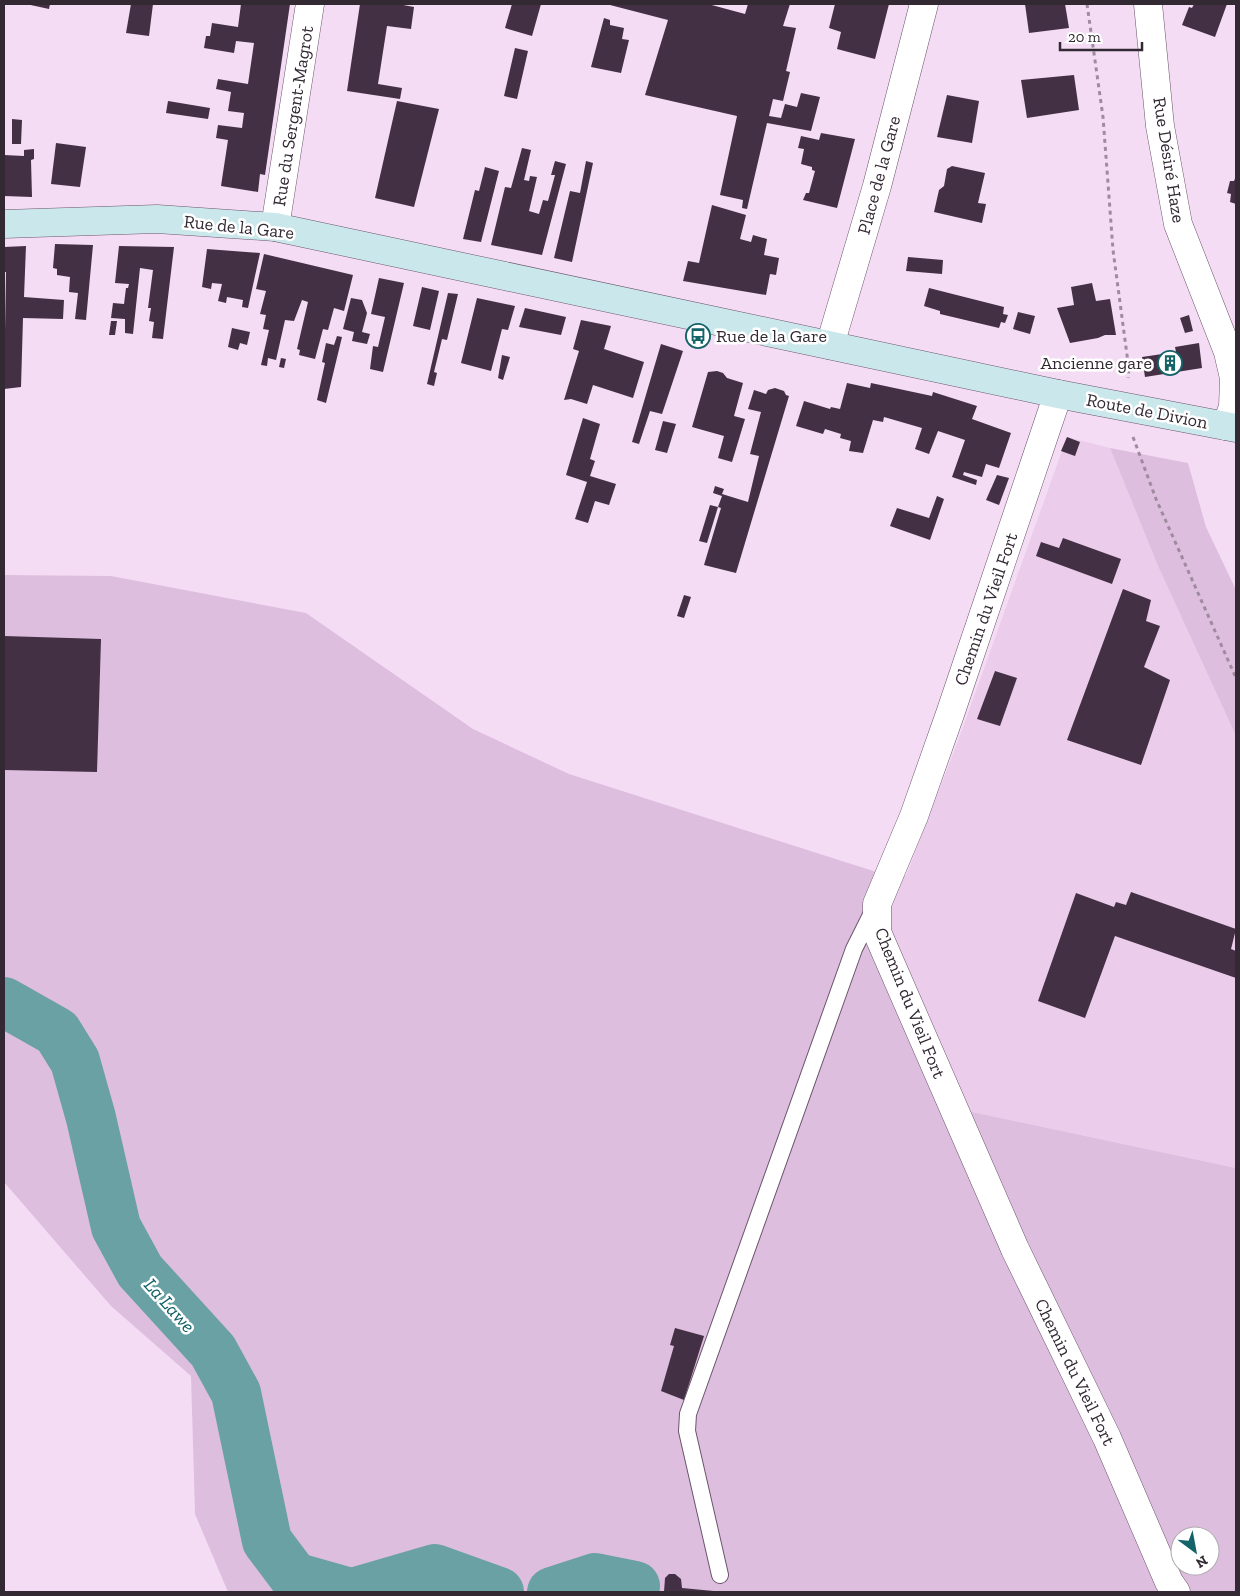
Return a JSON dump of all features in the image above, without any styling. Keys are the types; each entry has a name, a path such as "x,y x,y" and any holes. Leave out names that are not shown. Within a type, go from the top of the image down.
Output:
{"main road":[{"name":"Rue de la Gare","path":"4,224 157,219 275,227 1058,394"},
{"name":"Route de Divion","path":"1058,394 1231,427"}],"street":[{"name":"Rue du Sergent-Magrot","path":"275,227 310,4"},
{"name":"Place de la Gare","path":"830,345 877,186 924,4"},
{"name":"Rue Désiré Haze","path":"1148,4 1160,126 1178,224 1228,352 1234,378 1231,427"},
{"name":"Chemin du Vieil Fort","path":"1058,394 944,733 914,816 877,904 875,918 883,946 1015,1249 1107,1438 1169,1582 1176,1592"}],"lane":[{"path":"720,1574 687,1431 688,1414 854,948 877,904"}],"path":[{"path":"1087,4 1103,117 1113,250 1130,370 1122,406 1156,499 1236,678"}],"shaded area":[{"path":"1067,437 1110,448 1158,566 1236,736 1236,1168 953,1108 883,946 889,876 906,876 958,741"},
{"path":"1110,448 1188,463 1206,527 1236,590 1236,736 1158,566"},
{"path":"4,575 111,576 306,613 473,729 569,774 889,876 877,904 953,1108 1236,1168 1236,1592 228,1592 195,1514 191,1376 111,1306 4,1182"}],"building":[{"path":"26,4 50,4 49,9"},
{"path":"131,4 153,4 149,36 126,33"},
{"path":"241,4 290,4 265,175 260,174 258,192 221,186 228,140 216,138 218,125 242,128 244,113 228,111 231,92 216,89 218,79 248,84 254,43 236,41 234,53 204,48 206,36 210,36 212,23 238,27"},
{"path":"360,4 398,4 414,7 411,29 387,26 378,84 402,88 400,99 347,91"},
{"path":"512,4 541,4 532,36 505,28"},
{"path":"610,4 708,4 745,14 748,4 790,4 783,26 796,28 786,71 790,72 783,101 773,99 769,116 781,118 785,104 797,107 801,93 820,97 811,131 767,123 747,209 742,208 743,200 720,195 737,116 645,95 668,20"},
{"path":"835,4 889,4 875,59 837,49 841,32 829,28"},
{"path":"1025,4 1065,4 1069,28 1029,33"},
{"path":"1194,4 1227,4 1215,37 1182,25 1189,7 1192,8"},
{"path":"604,18 610,20 610,25 624,28 622,39 629,40 621,73 591,67"},
{"path":"515,48 528,51 517,99 504,96"},
{"path":"1074,75 1079,110 1027,118 1021,80"},
{"path":"947,95 979,101 972,143 937,137"},
{"path":"168,101 210,108 208,119 166,113"},
{"path":"397,101 439,109 414,207 375,198"},
{"path":"12,119 22,120 21,144 12,144"},
{"path":"821,133 855,139 837,208 803,200 806,193 809,193 815,171 812,170 812,167 801,164 804,149 798,148 801,136 819,140"},
{"path":"56,143 86,147 80,187 51,184"},
{"path":"522,148 531,150 524,180 529,181 530,176 537,177 529,211 539,214 543,200 548,201 555,175 551,175 555,161 566,164 542,255 491,245 505,187 511,188"},
{"path":"34,149 34,159 31,160 32,197 4,196 4,155 24,156 24,150"},
{"path":"586,161 593,163 572,262 554,258 570,191 580,193"},
{"path":"952,166 985,173 978,203 986,204 982,223 934,212 939,190 944,186 947,169"},
{"path":"485,167 499,171 481,242 463,239 475,190 479,191"},
{"path":"1236,176 1236,204 1230,202 1231,194 1227,193 1230,181 1234,181"},
{"path":"712,205 746,215 740,239 751,242 753,235 767,239 764,255 779,258 776,275 770,274 766,295 683,281 688,261 699,263"},
{"path":"55,244 93,245 86,320 75,319 78,293 69,292 70,277 57,275 57,269 53,268"},
{"path":"26,246 24,297 64,300 63,319 23,318 21,387 4,389 6,272 4,272 4,247"},
{"path":"119,246 174,247 163,339 152,338 154,322 149,321 151,308 148,308 153,270 140,268 133,334 125,333 125,319 111,318 113,303 124,304 126,288 128,288 129,284 115,283"},
{"path":"207,249 260,253 248,308 242,307 243,300 227,297 226,303 218,301 222,284 212,283 211,289 202,287"},
{"path":"264,254 353,275 344,311 334,308 328,330 323,329 315,359 299,355 300,350 297,349 308,302 302,300 294,321 285,320 276,360 268,358 267,366 261,365 269,330 263,329 266,315 260,314 266,291 256,289"},
{"path":"908,257 943,260 942,274 906,271"},
{"path":"379,278 404,283 383,372 370,369 373,346 378,347 385,317 371,314"},
{"path":"1092,283 1096,301 1110,299 1116,335 1105,335 1070,343 1057,308 1074,305 1071,287"},
{"path":"422,287 439,291 430,330 413,326"},
{"path":"929,288 1004,307 1003,314 1008,315 1005,323 1001,322 999,328 940,314 940,311 924,306"},
{"path":"448,293 458,294 447,340 442,339 434,372 437,373 434,386 427,384"},
{"path":"351,298 362,300 367,313 362,332 370,334 367,344 352,341 354,332 343,329"},
{"path":"477,298 515,306 508,330 502,329 491,371 461,363"},
{"path":"525,308 566,317 561,335 519,327"},
{"path":"1018,312 1035,316 1030,334 1013,329"},
{"path":"1189,315 1193,331 1185,333 1180,318"},
{"path":"581,320 611,326 604,349 644,362 633,398 593,385 587,404 571,399 564,400 579,351 573,349"},
{"path":"111,321 117,321 115,335 109,335"},
{"path":"232,328 250,332 247,345 240,343 238,350 228,347"},
{"path":"337,336 342,337 326,403 317,400 325,363 322,362 326,343 334,345"},
{"name":"Ancienne gare","path":"1199,343 1202,368 1145,377 1142,357 1176,352 1175,347"},
{"path":"661,344 683,351 662,414 650,411 639,444 632,442"},
{"path":"502,355 510,357 503,380 498,378"},
{"path":"281,358 286,359 284,368 279,367"},
{"path":"717,371 723,373 727,378 743,383 734,416 745,419 732,462 718,458 724,436 692,427 708,372"},
{"path":"847,383 870,388 871,383 932,396 933,392 977,406 972,419 1011,433 999,468 986,464 982,477 964,472 963,475 977,480 976,485 952,477 965,440 938,431 929,454 915,449 922,428 884,417 883,422 873,420 863,453 849,451 851,441 840,438 841,434 825,429 823,434 796,426 804,401 830,409 831,407 840,409"},
{"path":"775,388 784,391 789,396 736,573 704,565 721,508 718,507 722,496 713,493 715,486 724,489 722,494 748,502 759,456 750,454 761,412 748,409 754,390 766,394 768,390"},
{"path":"583,418 600,424 590,459 595,461 590,476 616,484 609,505 595,501 588,523 575,519 587,482 566,475"},
{"path":"663,421 676,424 667,453 655,450"},
{"path":"1067,437 1080,442 1075,456 1061,451"},
{"path":"997,475 1009,478 999,505 986,500"},
{"path":"937,496 944,499 930,540 890,526 897,508 929,518"},
{"path":"710,505 718,507 707,543 699,541"},
{"path":"1063,538 1121,559 1112,584 1036,556 1041,542 1059,548"},
{"path":"1123,589 1151,600 1146,621 1160,626 1144,667 1170,680 1141,765 1067,740"},
{"path":"684,595 691,597 684,618 677,616"},
{"path":"4,636 101,639 97,772 4,770"},
{"path":"995,671 1017,678 1000,726 977,719"},
{"path":"1131,892 1236,929 1231,949 1236,951 1236,978 1115,936 1085,1018 1038,1001 1076,893 1114,907 1116,902 1126,905"},
{"path":"675,1328 704,1336 684,1400 661,1391 674,1346 670,1345"},
{"path":"669,1574 675,1574 681,1579 682,1588 724,1592 664,1592 665,1578"}],"waterway":[{"name":"La Lawe","path":"4,1002 57,1032 75,1061 91,1118 116,1227 140,1271 213,1351 236,1393 267,1541 294,1577 347,1592"},
{"name":"La Lawe","path":"356,1592 435,1569 499,1592"},
{"name":"La Lawe","path":"552,1592 595,1578 635,1586 634,1592"}],"place":[{"name":"Rue de la Gare","path":"698,336"},
{"name":"Ancienne gare","path":"1170,363"}]}
